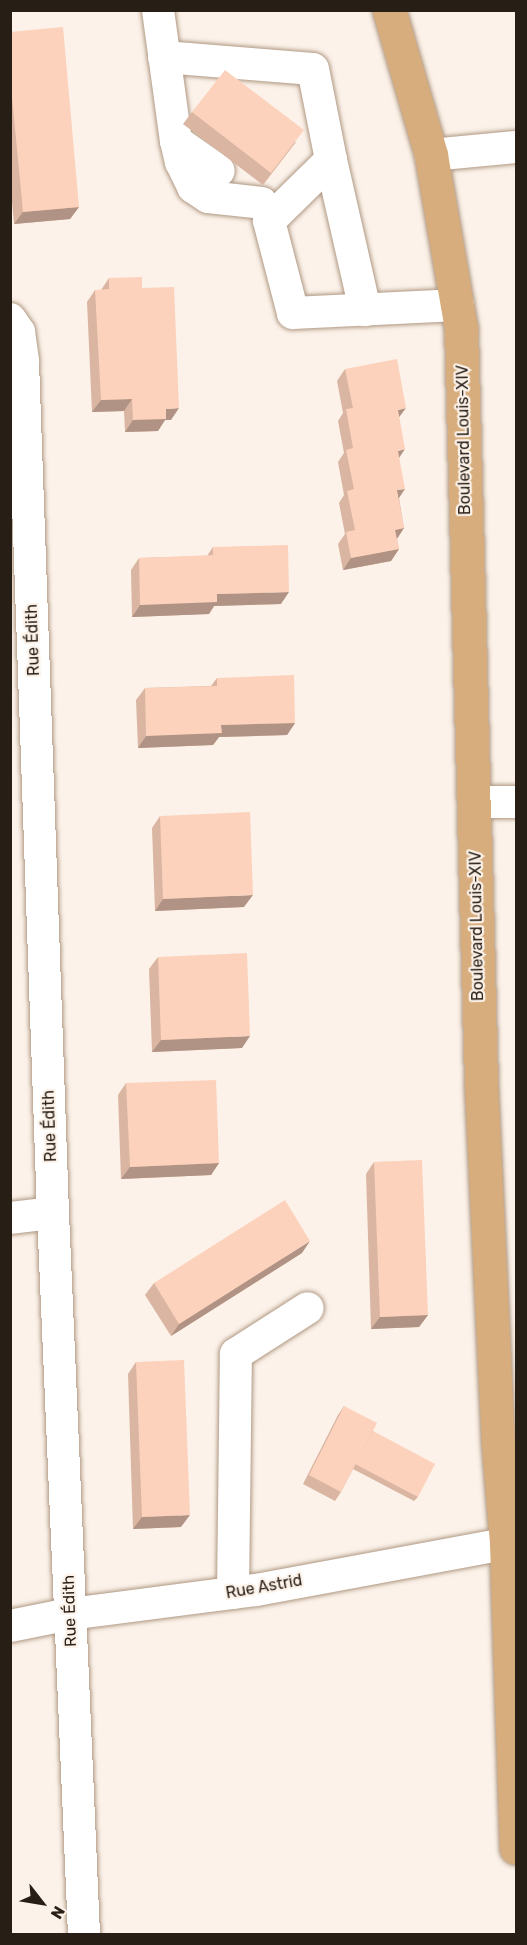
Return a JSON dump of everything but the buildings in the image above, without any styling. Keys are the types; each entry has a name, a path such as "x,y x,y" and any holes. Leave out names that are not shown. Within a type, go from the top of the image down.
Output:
{"main road":[{"name":"Boulevard Louis-XIV","path":"389,10 431,155 461,328 481,1084 507,1443 516,1848"}],"street":[{"path":"158,10 176,141 181,162 192,187 208,197 262,203 328,146"},
{"path":"164,57 313,69 365,310"},
{"path":"176,141 262,203"},
{"path":"328,146 269,221 293,313 458,305"},
{"path":"431,155 516,147"},
{"name":"Rue Édith","path":"10,320 19,332 23,362 53,1213 84,1935"},
{"path":"474,802 516,802"},
{"path":"10,1218 53,1213"},
{"path":"233,1593 236,1354 308,1308"},
{"name":"Rue Astrid","path":"10,1626 70,1614 233,1593 511,1542"}]}
